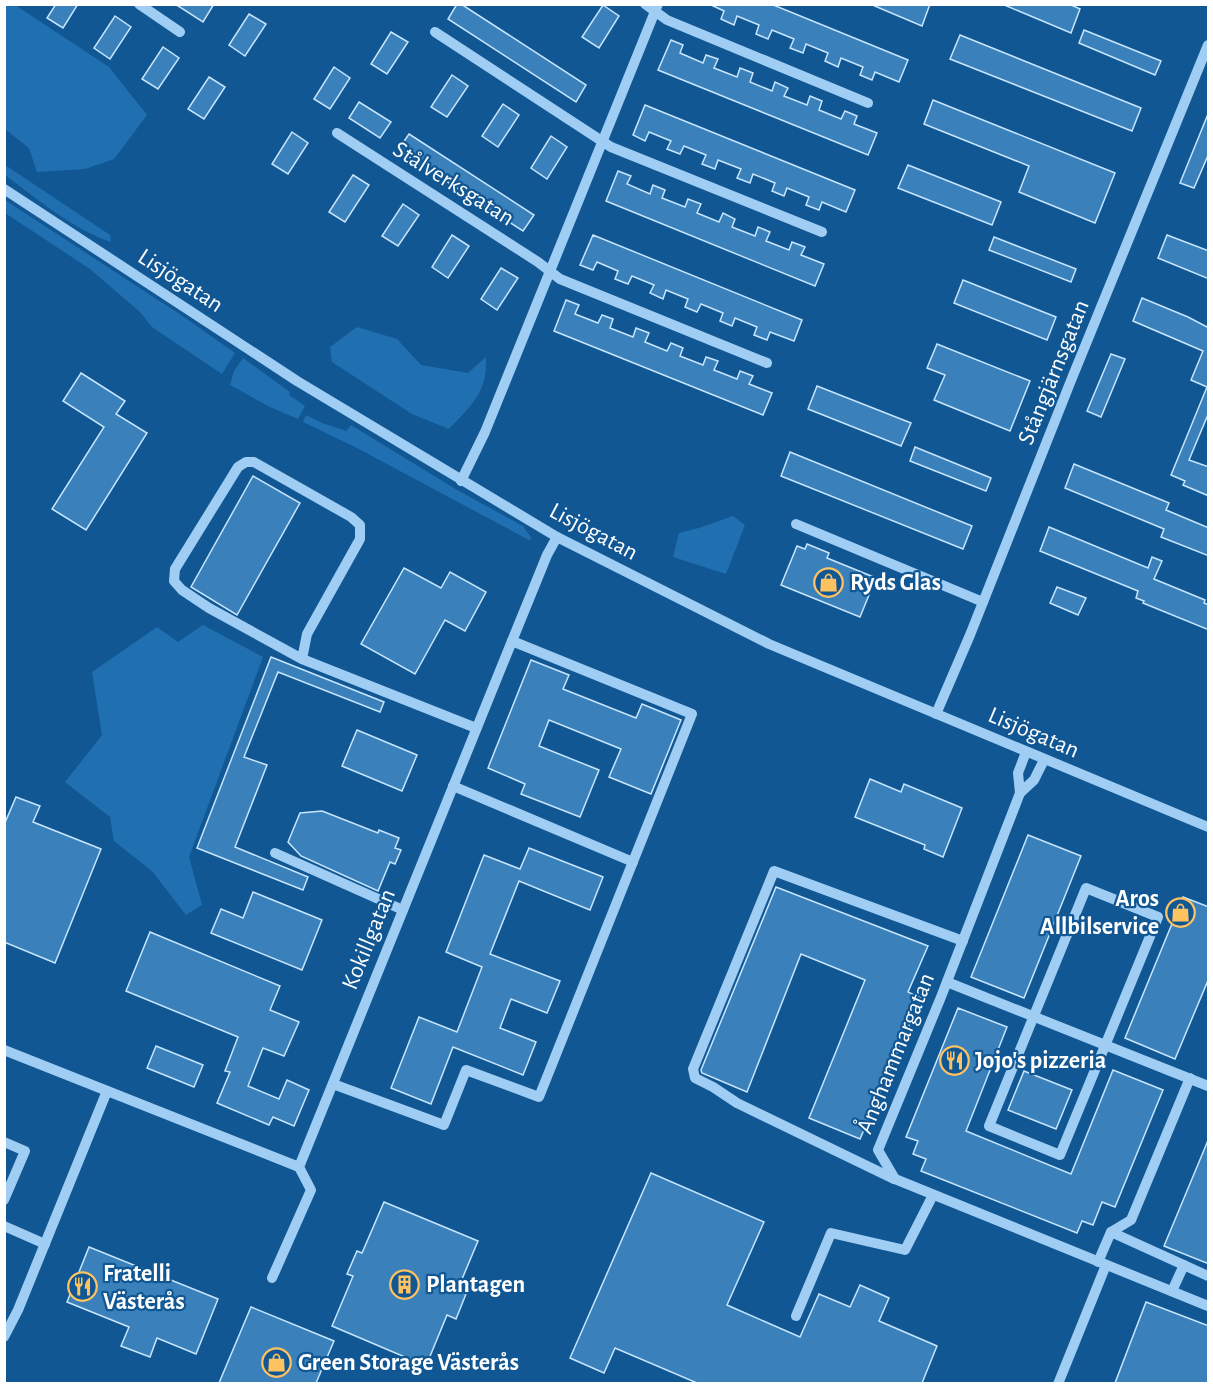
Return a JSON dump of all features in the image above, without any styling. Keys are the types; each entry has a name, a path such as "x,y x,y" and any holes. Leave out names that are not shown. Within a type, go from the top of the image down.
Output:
{"street":[{"path":"139,4 180,32"},
{"path":"645,4 656,8 667,20 868,103"},
{"path":"461,481 485,432 656,8"},
{"path":"435,32 613,148 822,232"},
{"name":"Stångjärnsgatan","path":"936,714 1209,45"},
{"name":"Stålverksgatan","path":"336,133 560,279 767,363"},
{"name":"Lisjögatan","path":"4,189 297,381 557,537 769,644 1209,827"},
{"path":"302,659 306,633 360,539 360,525 351,517 254,462 246,462 238,467 175,569 174,581 182,590 208,608 302,659 476,728"},
{"path":"796,524 983,602"},
{"name":"Kokillgatan","path":"299,1167 476,728 547,555 557,537"},
{"path":"333,1084 444,1125 466,1070 539,1097 692,714 512,641"},
{"name":"Ånghammargatan","path":"1020,793 1018,773 1026,752"},
{"name":"Ånghammargatan","path":"895,1179 878,1150 947,982 1020,793 1034,780 1044,760"},
{"path":"453,786 633,862"},
{"path":"275,853 403,910"},
{"path":"963,940 774,871 693,1069 695,1078 737,1103 895,1179 1209,1306"},
{"path":"1086,888 1158,917 1105,1045 1060,1155 989,1126 1086,888"},
{"path":"947,982 1209,1086"},
{"path":"4,1050 299,1167 310,1190 272,1278"},
{"path":"1058,1383 1111,1232 1131,1220 1190,1078"},
{"path":"4,1337 45,1244 107,1091"},
{"path":"4,1142 25,1151 4,1200"},
{"path":"796,1316 831,1233 906,1250 933,1195"},
{"path":"4,1226 45,1244"},
{"path":"1111,1232 1209,1276"},
{"path":"1172,1291 1184,1265"}],"shaded area":[{"path":"4,5 15,5 109,67 147,115 114,159 85,169 37,172 29,148 5,129"},
{"path":"5,165 110,235 111,242 83,230 42,203 5,175"},
{"path":"5,200 235,353 222,374 152,327 140,312 90,269 5,213"},
{"path":"357,327 397,339 421,365 468,373 486,357 486,369 481,389 449,429 412,414 332,362 330,347"},
{"path":"243,358 290,392 289,395 305,406 298,419 230,385 234,371"},
{"path":"306,415 346,431 351,425 457,490 523,526 532,539 529,540 357,448 303,422"},
{"path":"733,516 745,525 726,574 673,557 679,533"},
{"path":"203,625 263,657 189,857 202,905 186,915 152,871 114,841 110,817 65,782 102,735 92,672 157,627 178,642"}],"building":[{"path":"56,4 78,4 63,28 47,18"},
{"path":"175,4 214,4 203,22"},
{"path":"457,4 461,4 586,85 576,102 448,19"},
{"path":"709,4 771,4 908,60 899,82 875,72 872,80 860,75 863,67 841,58 838,67 825,61 828,53 806,44 803,53 790,48 794,39 772,30 768,39 756,34 759,25 737,16 734,25 721,19 724,11"},
{"path":"870,4 930,4 922,26"},
{"path":"1002,4 1069,4 1080,9 1071,33"},
{"path":"603,5 619,16 599,48 582,37"},
{"path":"249,14 266,24 245,56 229,45"},
{"path":"115,16 131,27 110,59 94,48"},
{"path":"1084,30 1161,61 1155,75 1079,43"},
{"path":"391,32 408,42 387,74 371,64"},
{"path":"960,35 1141,108 1132,131 950,59"},
{"path":"671,40 683,45 680,53 703,63 706,55 718,59 714,68 737,77 740,68 753,73 750,82 772,91 775,82 788,88 784,96 807,105 810,96 822,101 819,110 841,119 845,111 857,116 854,124 877,133 868,155 658,70"},
{"path":"163,47 179,58 158,89 142,79"},
{"path":"334,67 350,78 330,109 314,99"},
{"path":"452,75 468,86 447,117 431,107"},
{"path":"209,77 225,87 204,119 188,109"},
{"path":"933,100 1115,173 1095,223 1019,192 1029,166 924,124"},
{"path":"359,102 391,122 380,138 349,118"},
{"path":"503,104 519,115 498,147 482,136"},
{"path":"645,105 855,190 846,212 822,202 819,210 806,205 809,197 787,188 784,196 772,191 775,183 753,174 750,183 737,178 741,169 718,160 715,169 702,164 706,155 684,146 680,154 667,149 671,141 649,132 645,141 633,135"},
{"path":"1208,114 1209,153 1194,188 1180,183"},
{"path":"292,132 308,143 288,174 272,164"},
{"path":"409,134 534,215 523,231 398,150"},
{"path":"551,136 567,147 547,179 531,168"},
{"path":"908,165 1001,202 992,225 898,188"},
{"path":"618,171 631,176 627,184 650,194 653,185 665,190 662,198 685,207 688,199 701,204 697,213 719,222 723,213 735,219 732,227 755,236 758,227 770,232 766,241 789,250 792,242 805,247 801,255 824,264 815,286 606,201"},
{"path":"353,175 369,185 345,222 329,212"},
{"path":"403,204 419,215 398,246 382,236"},
{"path":"452,235 469,246 448,278 432,267"},
{"path":"593,235 802,320 794,341 770,332 767,340 754,335 757,327 735,318 732,326 720,321 723,313 701,304 697,312 685,307 688,299 666,290 663,299 650,293 654,285 632,276 628,284 615,279 618,271 597,262 593,270 580,265"},
{"path":"1167,235 1209,251 1209,279 1158,258"},
{"path":"994,237 1076,269 1071,282 989,250"},
{"path":"501,268 518,278 497,310 481,299"},
{"path":"963,280 1056,317 1047,340 954,303"},
{"path":"1142,298 1209,328 1209,412 1189,460 1209,467 1209,496 1183,485 1185,481 1171,475 1207,387 1191,380 1203,351 1133,321"},
{"path":"566,300 579,305 575,314 598,323 602,315 613,319 610,328 633,337 636,328 649,333 645,342 667,351 671,343 683,348 680,356 703,365 706,357 718,361 714,370 737,379 740,371 753,376 749,384 772,393 763,415 554,331"},
{"path":"937,344 1030,381 1010,431 934,400 945,375 927,368"},
{"path":"1111,354 1125,359 1101,417 1087,411"},
{"path":"81,373 125,401 116,414 147,433 86,530 52,509 104,427 63,401"},
{"path":"817,386 911,423 901,446 808,409"},
{"path":"915,447 991,478 986,491 910,461"},
{"path":"790,452 972,526 963,549 781,476"},
{"path":"1074,464 1169,503 1166,510 1209,528 1209,556 1161,537 1164,529 1065,488"},
{"path":"253,476 300,503 237,615 191,587"},
{"path":"1049,527 1148,568 1152,557 1162,561 1154,579 1205,600 1204,603 1209,605 1209,630 1143,603 1144,601 1136,598 1138,591 1040,551"},
{"name":"Ryds Glas","path":"807,544 829,553 827,558 876,578 860,617 781,585 797,546 805,549"},
{"path":"404,568 441,588 450,572 486,592 465,631 445,620 415,674 361,644"},
{"path":"1057,587 1086,598 1078,615 1050,603"},
{"path":"271,657 384,702 380,712 278,672 244,757 267,765 235,847 308,877 303,890 197,848"},
{"path":"531,660 569,675 563,689 636,718 642,704 681,720 651,794 609,777 621,749 549,720 539,746 599,770 580,817 521,794 525,784 488,768"},
{"path":"357,730 417,755 402,791 342,766"},
{"path":"870,779 901,792 904,784 962,808 943,857 924,849 925,845 855,817"},
{"path":"16,797 40,806 33,822 101,849 55,963 4,942 4,825"},
{"path":"322,811 378,833 379,830 399,838 395,848 401,850 395,864 390,862 378,891 301,856 288,842 300,813"},
{"path":"1028,835 1081,856 1024,998 971,977"},
{"path":"529,848 603,877 590,910 519,881 490,954 560,981 547,1013 511,999 500,1028 536,1042 523,1075 453,1047 431,1104 391,1088 419,1017 457,1032 482,967 446,952 484,855 520,869"},
{"path":"776,887 928,946 908,992 921,998 860,1139 809,1118 865,980 801,954 747,1092 702,1073 701,1070"},
{"path":"253,892 322,920 302,970 211,933 221,909 243,918"},
{"path":"1183,897 1209,907 1209,978 1175,1059 1125,1038"},
{"path":"150,932 280,986 270,1010 299,1022 284,1056 263,1048 248,1086 279,1099 287,1080 309,1090 294,1126 273,1117 269,1125 217,1103 230,1072 225,1071 238,1037 126,991"},
{"path":"958,1008 1007,1027 966,1131 1071,1174 1113,1070 1163,1090 1115,1207 1102,1202 1093,1225 1082,1221 1077,1233 921,1171 926,1159 913,1154 918,1141 906,1137"},
{"path":"156,1046 203,1065 194,1087 147,1068"},
{"path":"1024,1071 1072,1090 1056,1129 1008,1110"},
{"path":"1209,1138 1209,1264 1164,1246"},
{"path":"651,1173 764,1222 727,1305 800,1337 819,1294 850,1307 860,1285 889,1298 879,1321 937,1346 922,1383 697,1383 615,1348 604,1373 570,1358"},
{"name":"Plantagen","path":"384,1202 478,1241 457,1291 466,1294 456,1319 447,1315 426,1366 332,1326 353,1276 347,1274 357,1251 362,1253"},
{"path":"89,1247 218,1299 196,1354 157,1338 150,1357 121,1346 129,1327 67,1302"},
{"path":"1146,1302 1209,1326 1209,1383 1115,1383"},
{"name":"Green Storage Västerås","path":"251,1307 334,1341 316,1383 219,1383"}],"place":[{"name":"Ryds Glas","path":"829,582"},
{"name":"Aros Allbilservice","path":"1180,912"},
{"name":"Jojo's pizzeria","path":"954,1060"},
{"name":"Plantagen","path":"405,1284"},
{"name":"Fratelli Västerås","path":"82,1287"},
{"name":"Green Storage Västerås","path":"277,1362"}]}
